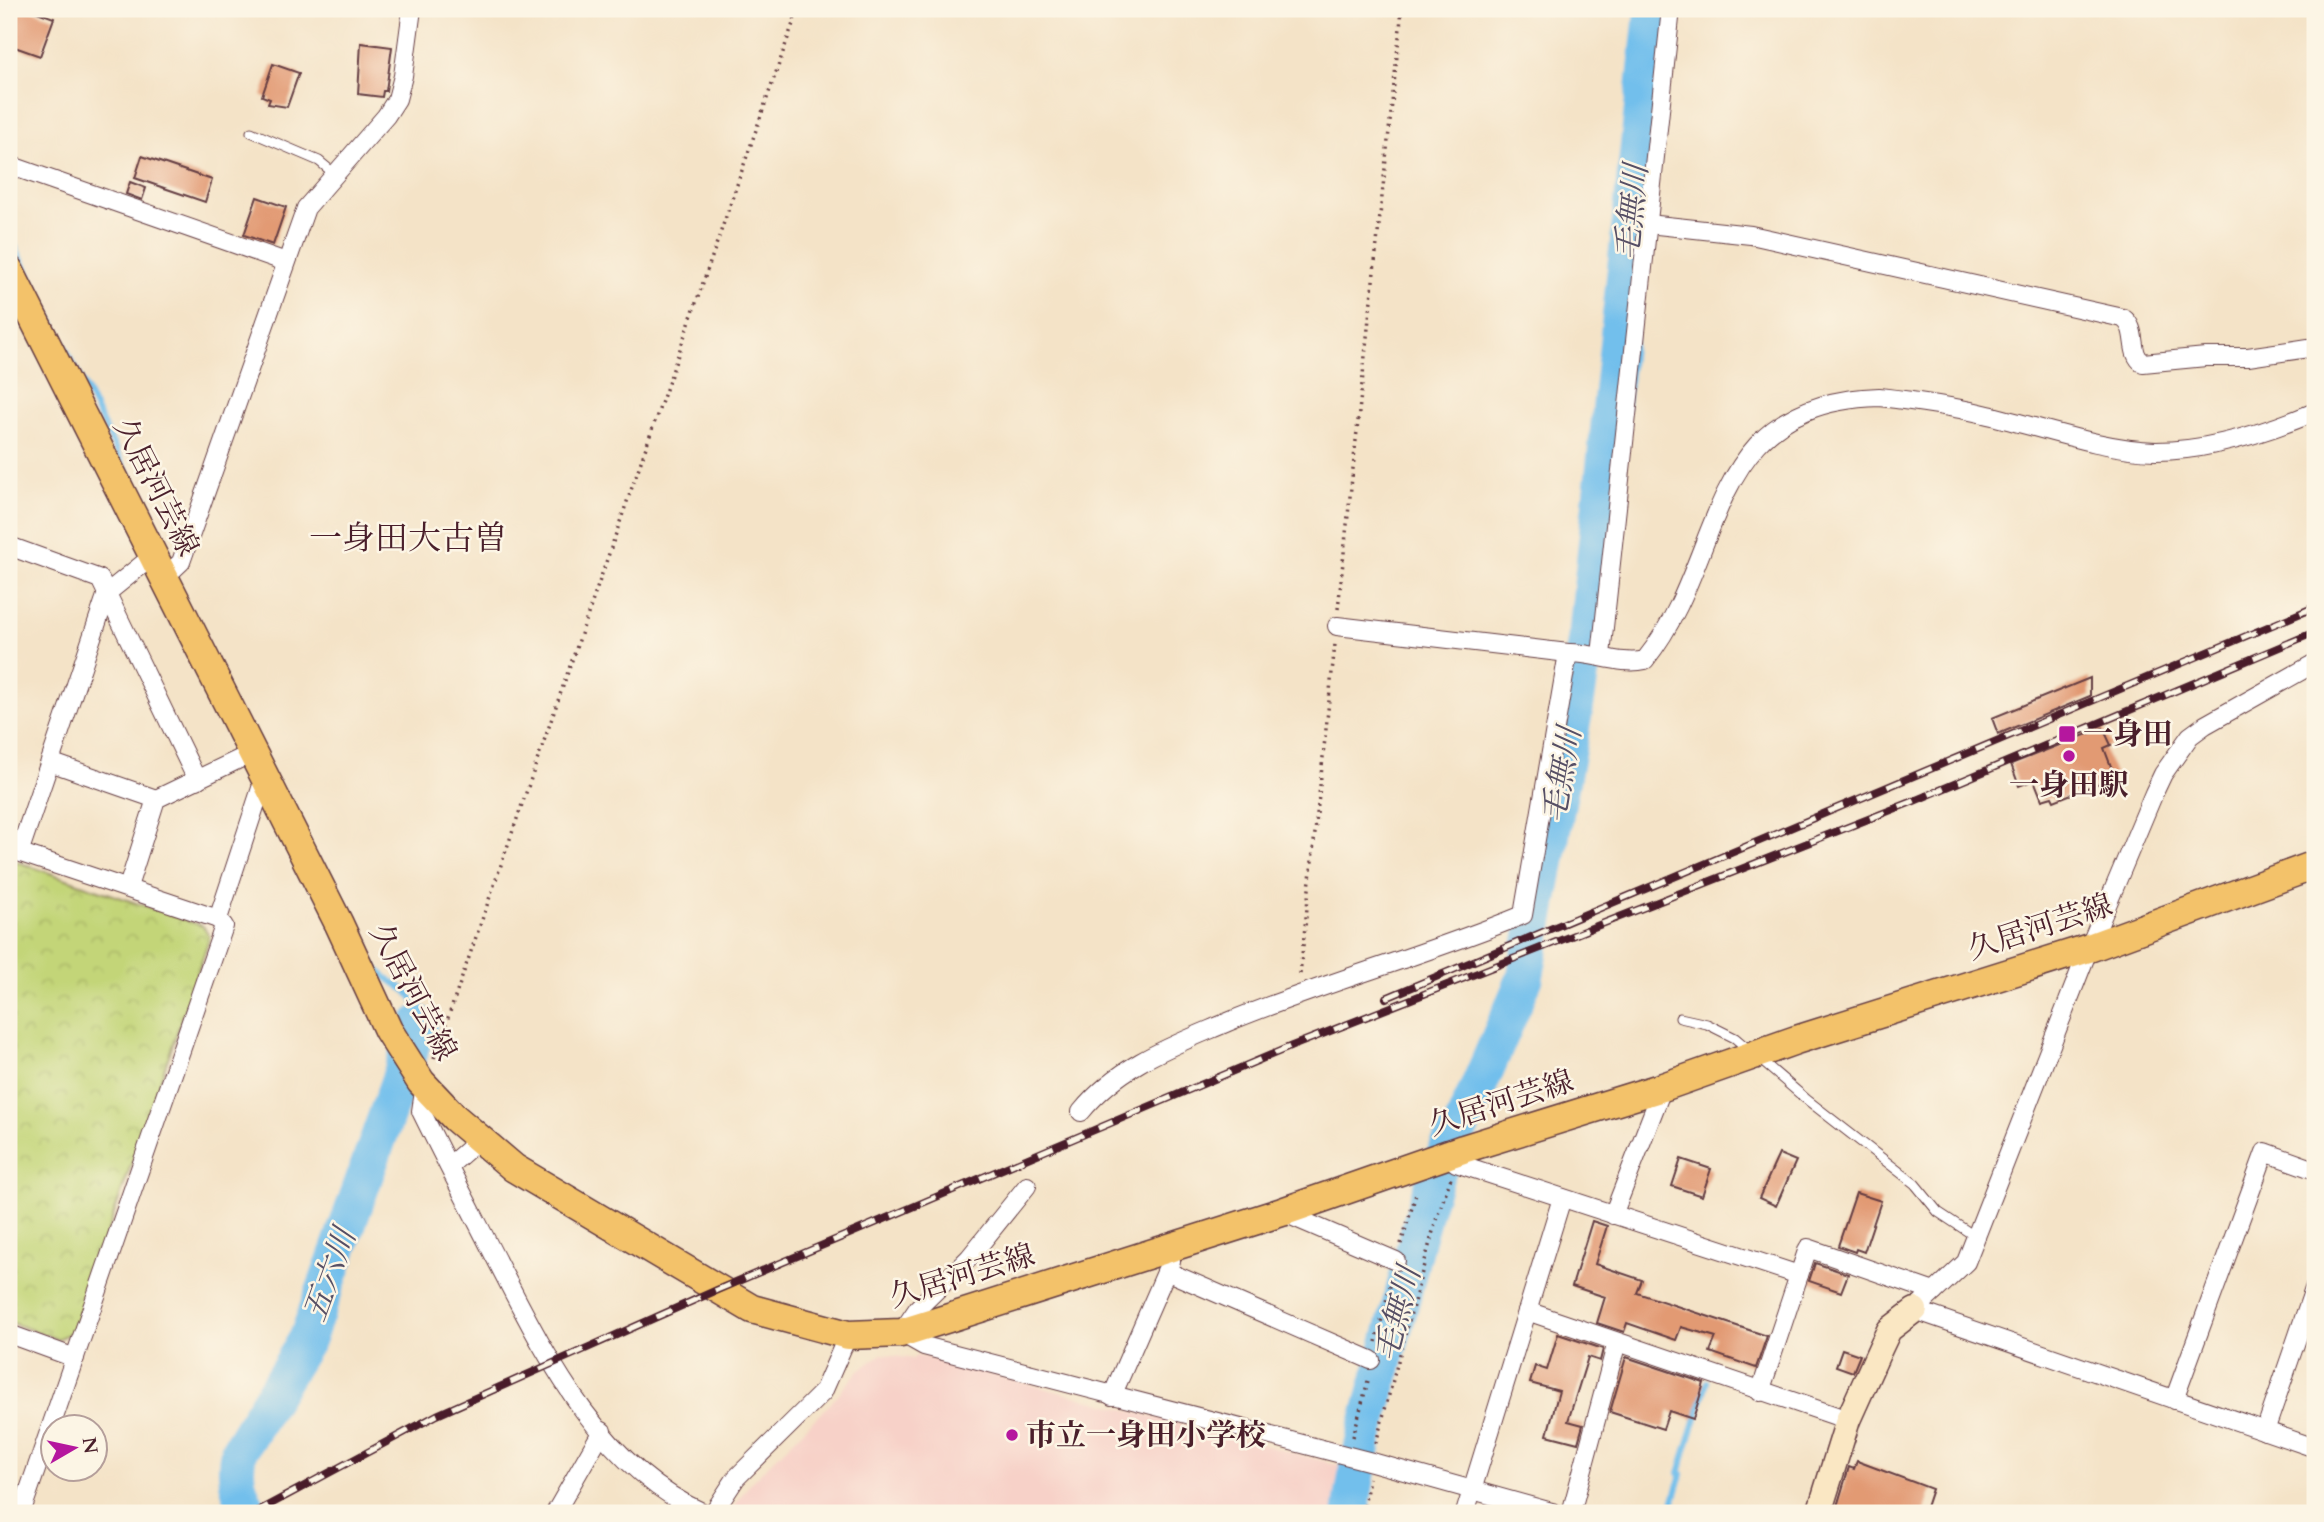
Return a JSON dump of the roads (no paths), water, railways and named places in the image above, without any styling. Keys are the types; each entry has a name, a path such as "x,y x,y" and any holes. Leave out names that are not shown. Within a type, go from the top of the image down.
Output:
{"main road":[{"name":"久居河芸線","path":"9,270 168,566 264,779 339,924 388,1030 423,1083 514,1168 717,1290 752,1309 848,1335 901,1333 1282,1212 1427,1161 1460,1156 1755,1054 2089,948 2315,865"}],"street":[{"path":"21,1513 224,926 218,919 14,850 50,762 107,593 168,566 306,208 387,116 397,99 412,9"},
{"path":"1598,655 1671,9"},
{"path":"9,165 286,262"},
{"path":"1647,224 1751,235 2123,318 2131,327 2137,357 2143,363 2206,357 2248,357 2315,347"},
{"path":"1336,626 1598,655 1635,663 1645,660 1680,601 1734,474 1762,440 1780,425 1813,408 1880,397 1985,414 2109,444 2158,451 2242,437 2279,427 2315,412"},
{"path":"9,546 100,579 197,780"},
{"path":"1081,1112 1101,1088 1153,1054 1298,994 1465,939 1523,915 1570,653"},
{"path":"1819,1513 1848,1420 1889,1330 1915,1310 1966,1262 2089,948 2163,774 2190,736 2315,663"},
{"path":"50,762 156,799 252,753"},
{"path":"218,919 264,779"},
{"path":"128,887 156,799"},
{"path":"423,1083 421,1111 549,1363 601,1431 646,1479 704,1513"},
{"path":"1613,1215 1663,1087"},
{"path":"449,1166 480,1139"},
{"path":"2174,1400 2265,1152 2315,1170"},
{"path":"1460,1156 1562,1198 1799,1275"},
{"path":"1027,1186 969,1258 918,1308 901,1333 923,1346 1372,1462 1555,1513"},
{"path":"1465,1513 1562,1198"},
{"path":"1282,1212 1396,1261"},
{"path":"1112,1396 1181,1242"},
{"path":"1760,1392 1808,1248 1934,1292"},
{"path":"1166,1271 1371,1360"},
{"path":"2265,1431 2315,1286"},
{"path":"1915,1310 2315,1448"},
{"path":"1527,1311 1848,1420"},
{"path":"9,1334 75,1358"},
{"path":"713,1513 736,1478 823,1392 848,1335"},
{"path":"1571,1513 1617,1342"},
{"path":"555,1513 601,1431"}],"lane":[{"path":"251,132 319,161 336,175"},
{"path":"1680,1018 1717,1028 1755,1054 1806,1099 1915,1184 1938,1212 1976,1237"}],"waterway":[{"name":"毛無川","path":"1351,1513 1365,1435 1431,1188 1450,1144 1462,1125 1525,978 1587,632 1653,9"},
{"path":"9,234 162,543"},
{"path":"359,934 374,966 410,995 419,1024"},
{"name":"五六川","path":"250,1513 238,1483 236,1467 239,1450 307,1339 419,1024"},
{"path":"1670,1513 1682,1474 1679,1473 1707,1382"}],"railway":[{"path":"1386,998 2315,607"},
{"path":"254,1513 437,1415 717,1290 1292,1046 1914,801 2315,632"}],"place":[{"name":"一身田","path":"2067,734"},
{"name":"一身田駅","path":"2069,756"},
{"name":"市立一身田小学校","path":"1012,1435"}],"district":[{"name":"一身田大古曽","path":"408,538"}]}
